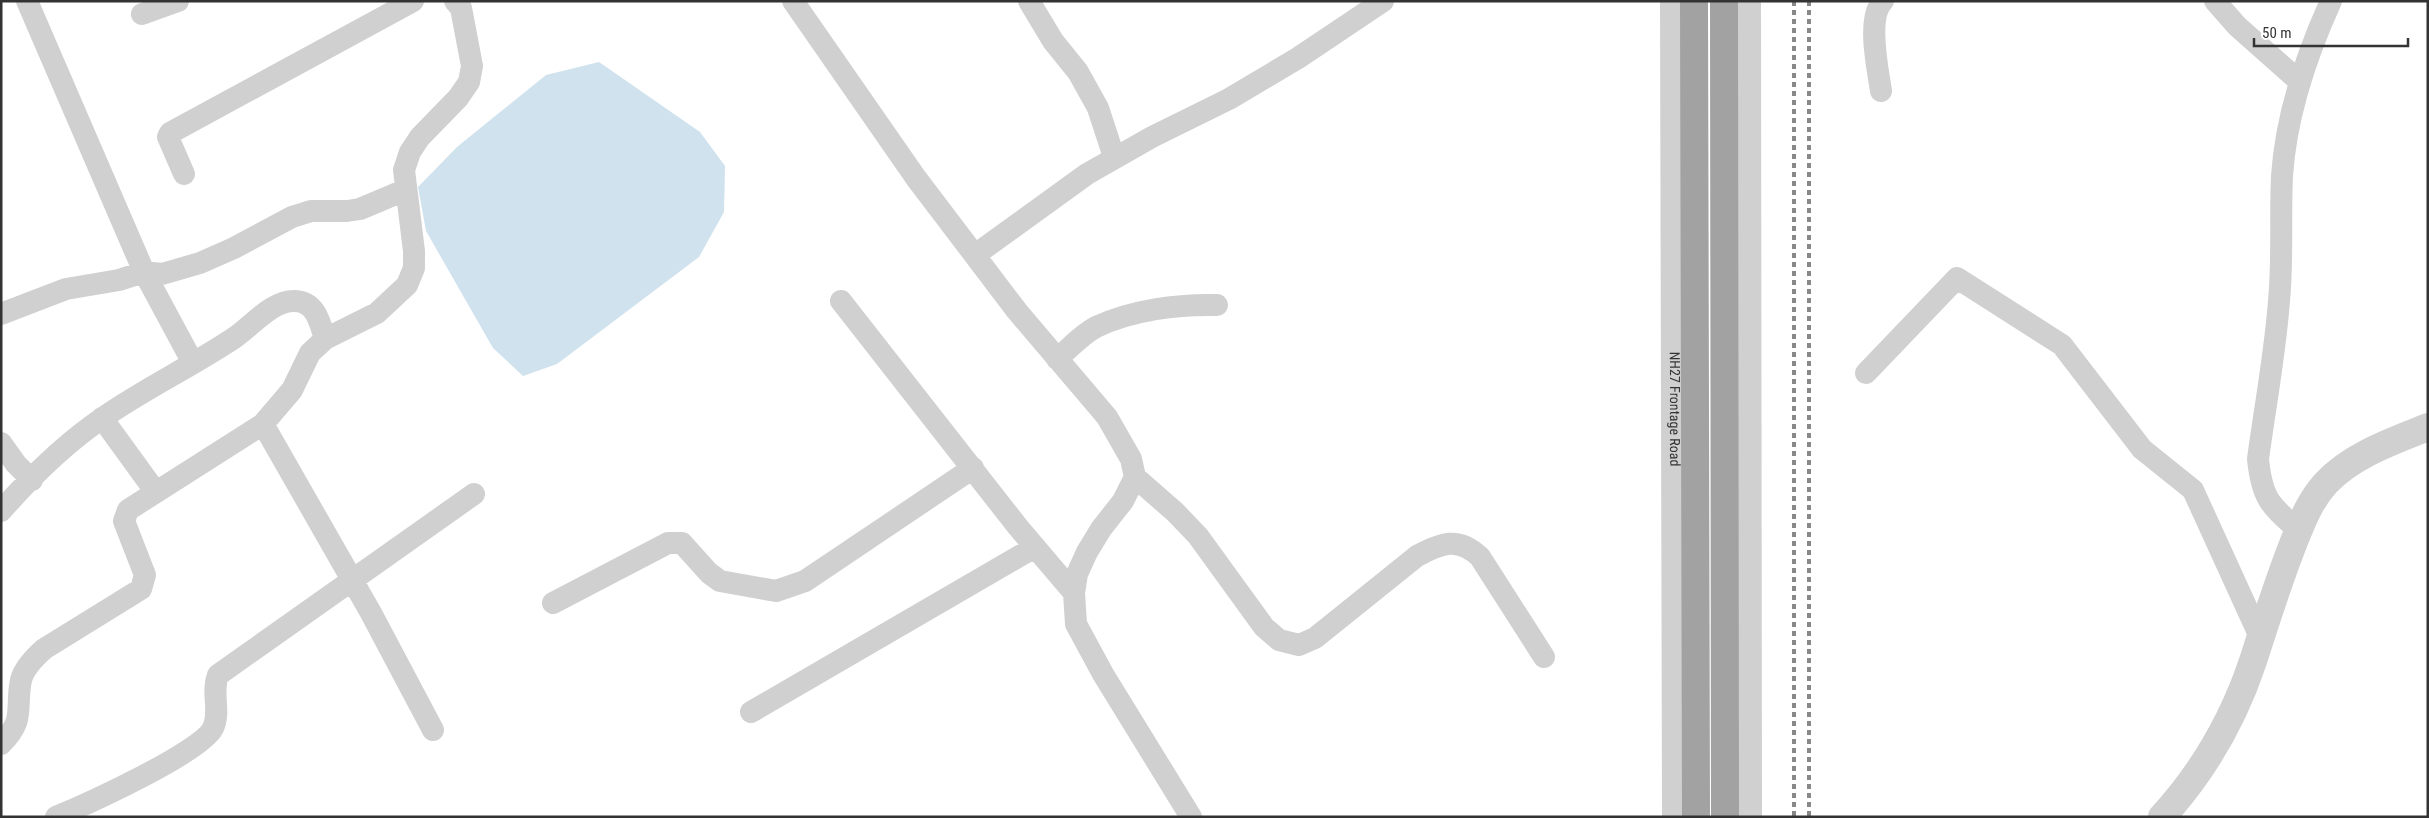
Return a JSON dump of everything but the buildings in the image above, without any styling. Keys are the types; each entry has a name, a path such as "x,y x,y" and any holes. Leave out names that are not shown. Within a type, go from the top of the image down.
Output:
{"highway":[{"path":"1694,1 1696,817"},
{"path":"1724,1 1725,817"}],"street":[{"path":"27,1 144,272 193,363"},
{"path":"142,14 178,1"},
{"path":"184,174 168,137 170,132 413,1"},
{"path":"793,1 891,145 1017,311 1107,417 1120,436 1131,459 1135,477 1175,512 1198,536 1264,627 1278,640 1299,645 1315,638 1417,556 1436,546 1452,544 1468,546 1480,557 1544,656"},
{"path":"1030,1 1053,41 1078,72 1098,108 1114,157"},
{"path":"975,255 1087,174 1114,157 1229,100 1298,58 1383,1"},
{"name":"NH27 Frontage Road","path":"1674,1 1676,817"},
{"path":"1748,1 1748,817"},
{"path":"1881,91 1873,30 1879,5 1883,1"},
{"path":"2215,1 2237,26 2299,82"},
{"path":"2299,531 2270,505 2260,484 2258,459 2279,302 2282,175 2287,137 2299,82 2313,41 2331,1"},
{"path":"1,744 12,734 19,718 22,678 31,662 44,649 141,589 145,575 124,521 128,510 263,424 292,390 298,372 310,353 325,339 377,313 407,285 414,268 414,251 404,170 410,152 420,137 458,98 469,82 472,66 464,4"},
{"path":"1,314 66,289 119,280 144,272 162,274 200,263 234,248 292,217 311,211 360,209 405,190"},
{"path":"1866,373 1957,278 2062,345 2142,449 2193,490 2260,637"},
{"path":"4,506 102,418 236,337 279,305 295,301 309,306 318,316 325,339"},
{"path":"841,301 1035,547 1074,593"},
{"path":"1057,359 1081,337 1110,322 1169,308 1218,305"},
{"path":"102,418 154,492"},
{"path":"263,424 352,580 433,730"},
{"path":"2162,817 2198,771 2231,717 2276,586 2314,496 2338,472 2372,450 2428,426"},
{"path":"1,443 16,464 32,480"},
{"path":"553,603 668,543 682,543 709,573 720,581 776,591 790,588 805,582 973,468"},
{"path":"1135,477 1123,501 1101,529 1087,552 1077,574 1074,593 1076,624 1088,649 1192,817"},
{"path":"56,817 170,761 204,740 213,729 217,716 214,686 218,675 474,494"},
{"path":"752,712 1035,547"}],"water":[{"path":"599,62 700,132 725,166 724,212 699,257 557,364 523,376 493,348 426,231 418,187 457,147 546,75"}],"railway":[{"path":"1794,1 1794,817"},
{"path":"1809,1 1809,817"}]}
